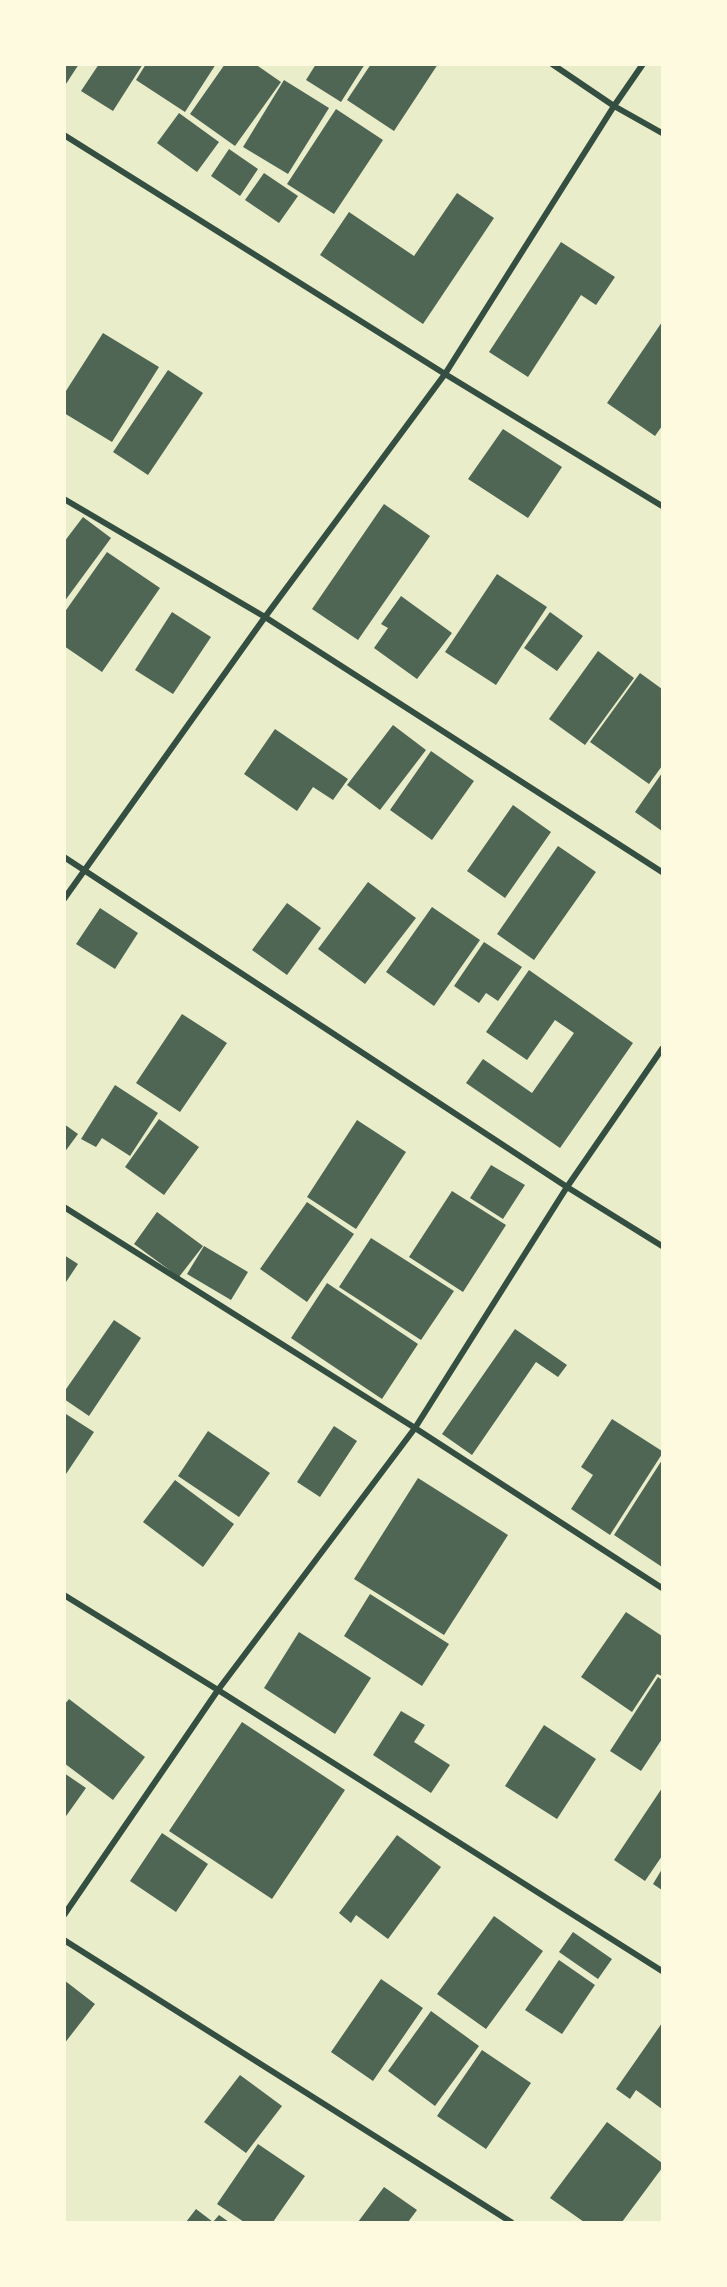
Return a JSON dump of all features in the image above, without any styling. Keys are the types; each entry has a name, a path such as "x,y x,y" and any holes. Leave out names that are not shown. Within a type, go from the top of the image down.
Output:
{"street":[{"path":"552,64 614,106 663,133"},
{"path":"64,899 264,617 445,374 614,106 643,64"},
{"path":"64,135 445,374 663,506"},
{"path":"64,499 264,617 663,872"},
{"path":"64,857 567,1187 663,1246"},
{"path":"64,1915 218,1690 415,1428 567,1187 663,1049"},
{"path":"64,1207 415,1428 663,1588"},
{"path":"64,1595 663,1971"},
{"path":"64,1940 511,2223"}],"building":[{"path":"64,64 79,64 64,87"},
{"path":"99,64 143,64 113,111 81,91"},
{"path":"146,64 216,64 185,112 136,80"},
{"path":"225,64 255,64 281,82 235,146 190,114"},
{"path":"316,64 365,64 341,102 306,80"},
{"path":"371,64 438,64 394,131 347,100"},
{"path":"284,80 329,108 288,174 243,147"},
{"path":"336,109 383,140 334,214 287,184"},
{"path":"179,113 219,142 197,172 157,143"},
{"path":"229,149 258,169 240,196 211,176"},
{"path":"264,173 298,196 279,223 245,200"},
{"path":"457,193 494,218 423,324 320,255 349,212 414,256"},
{"path":"561,242 615,277 596,305 581,295 528,377 489,352"},
{"path":"662,322 662,426 655,436 607,403"},
{"path":"103,333 159,367 112,442 64,413 64,394"},
{"path":"168,370 203,393 148,475 113,452"},
{"path":"503,429 562,467 528,518 468,479"},
{"path":"384,504 430,536 358,640 312,609"},
{"path":"83,517 111,538 64,602 64,542"},
{"path":"107,552 160,588 102,672 64,646 64,613"},
{"path":"497,574 547,607 496,685 445,652"},
{"path":"401,596 452,633 417,679 374,648 388,628 381,624"},
{"path":"172,612 211,637 173,694 135,670"},
{"path":"550,612 583,636 557,671 524,648"},
{"path":"598,651 634,678 585,745 549,719"},
{"path":"640,673 662,689 662,766 649,784 590,742"},
{"path":"393,725 426,750 380,810 347,785"},
{"path":"275,729 348,779 333,800 313,787 297,811 244,774"},
{"path":"431,751 474,781 432,840 390,810"},
{"path":"662,773 662,831 635,812"},
{"path":"513,805 551,832 505,898 467,871"},
{"path":"558,846 596,872 534,960 497,934"},
{"path":"368,882 416,918 365,984 318,949"},
{"path":"287,903 321,928 287,975 252,950"},
{"path":"432,907 480,940 434,1006 386,972"},
{"path":"100,908 138,933 115,969 76,944"},
{"path":"484,942 522,967 498,1001 486,993 479,1003 454,986"},
{"path":"529,970 633,1043 560,1148 466,1083 483,1059 532,1093 574,1033 555,1020 527,1060 486,1032"},
{"path":"182,1014 227,1043 180,1112 136,1083"},
{"path":"115,1085 158,1113 130,1156 102,1138 96,1147 81,1139"},
{"path":"159,1119 199,1147 164,1195 125,1167"},
{"path":"357,1120 406,1152 356,1229 307,1197"},
{"path":"64,1124 78,1134 64,1153"},
{"path":"491,1165 525,1185 503,1219 470,1198"},
{"path":"452,1191 506,1225 463,1292 409,1257"},
{"path":"307,1202 354,1234 307,1302 260,1269"},
{"path":"157,1212 203,1246 179,1277 134,1244"},
{"path":"371,1238 454,1291 421,1340 339,1287"},
{"path":"204,1246 248,1272 231,1300 187,1274"},
{"path":"64,1255 78,1264 64,1285"},
{"path":"327,1283 418,1344 382,1399 291,1338"},
{"path":"114,1320 141,1338 89,1416 64,1399 64,1392"},
{"path":"515,1329 567,1365 558,1377 536,1362 472,1455 442,1434"},
{"path":"66,1414 94,1432 64,1477 64,1417"},
{"path":"612,1419 662,1451 662,1454 610,1535 571,1509 593,1475 581,1467"},
{"path":"334,1426 357,1441 320,1497 297,1482"},
{"path":"208,1431 270,1473 239,1517 178,1476"},
{"path":"662,1460 662,1567 614,1535"},
{"path":"418,1478 508,1535 444,1635 354,1579"},
{"path":"175,1480 234,1524 203,1567 143,1522"},
{"path":"370,1594 449,1644 422,1686 344,1636"},
{"path":"626,1612 662,1636 662,1676 657,1674 632,1712 581,1677"},
{"path":"299,1632 371,1678 335,1734 264,1688"},
{"path":"658,1677 662,1680 662,1739 641,1771 610,1751"},
{"path":"69,1699 145,1757 113,1800 64,1763 64,1705"},
{"path":"401,1711 425,1725 414,1742 450,1765 431,1793 373,1755"},
{"path":"242,1722 345,1790 272,1899 169,1831"},
{"path":"544,1725 596,1759 557,1819 505,1786"},
{"path":"64,1773 86,1788 64,1819"},
{"path":"662,1788 662,1856 645,1881 614,1860"},
{"path":"162,1833 208,1864 176,1912 130,1881"},
{"path":"397,1835 441,1867 388,1939 356,1915 351,1923 339,1913"},
{"path":"662,1869 662,1890 653,1884"},
{"path":"494,1916 543,1951 486,2029 437,1994"},
{"path":"573,1932 612,1959 598,1979 559,1952"},
{"path":"559,1960 595,1985 562,2034 525,2010"},
{"path":"381,1979 423,2008 373,2081 331,2052"},
{"path":"64,1980 95,2004 64,2044"},
{"path":"431,2011 479,2046 435,2106 388,2071"},
{"path":"662,2023 662,2109 636,2090 630,2099 616,2089"},
{"path":"482,2050 531,2083 486,2149 437,2116"},
{"path":"240,2075 282,2106 246,2153 204,2122"},
{"path":"607,2122 662,2163 662,2168 622,2222 584,2222 550,2198"},
{"path":"258,2144 305,2176 273,2222 244,2222 217,2204"},
{"path":"384,2187 417,2210 408,2222 358,2222"},
{"path":"196,2209 213,2222 186,2222"},
{"path":"219,2215 229,2222 213,2222"}]}
